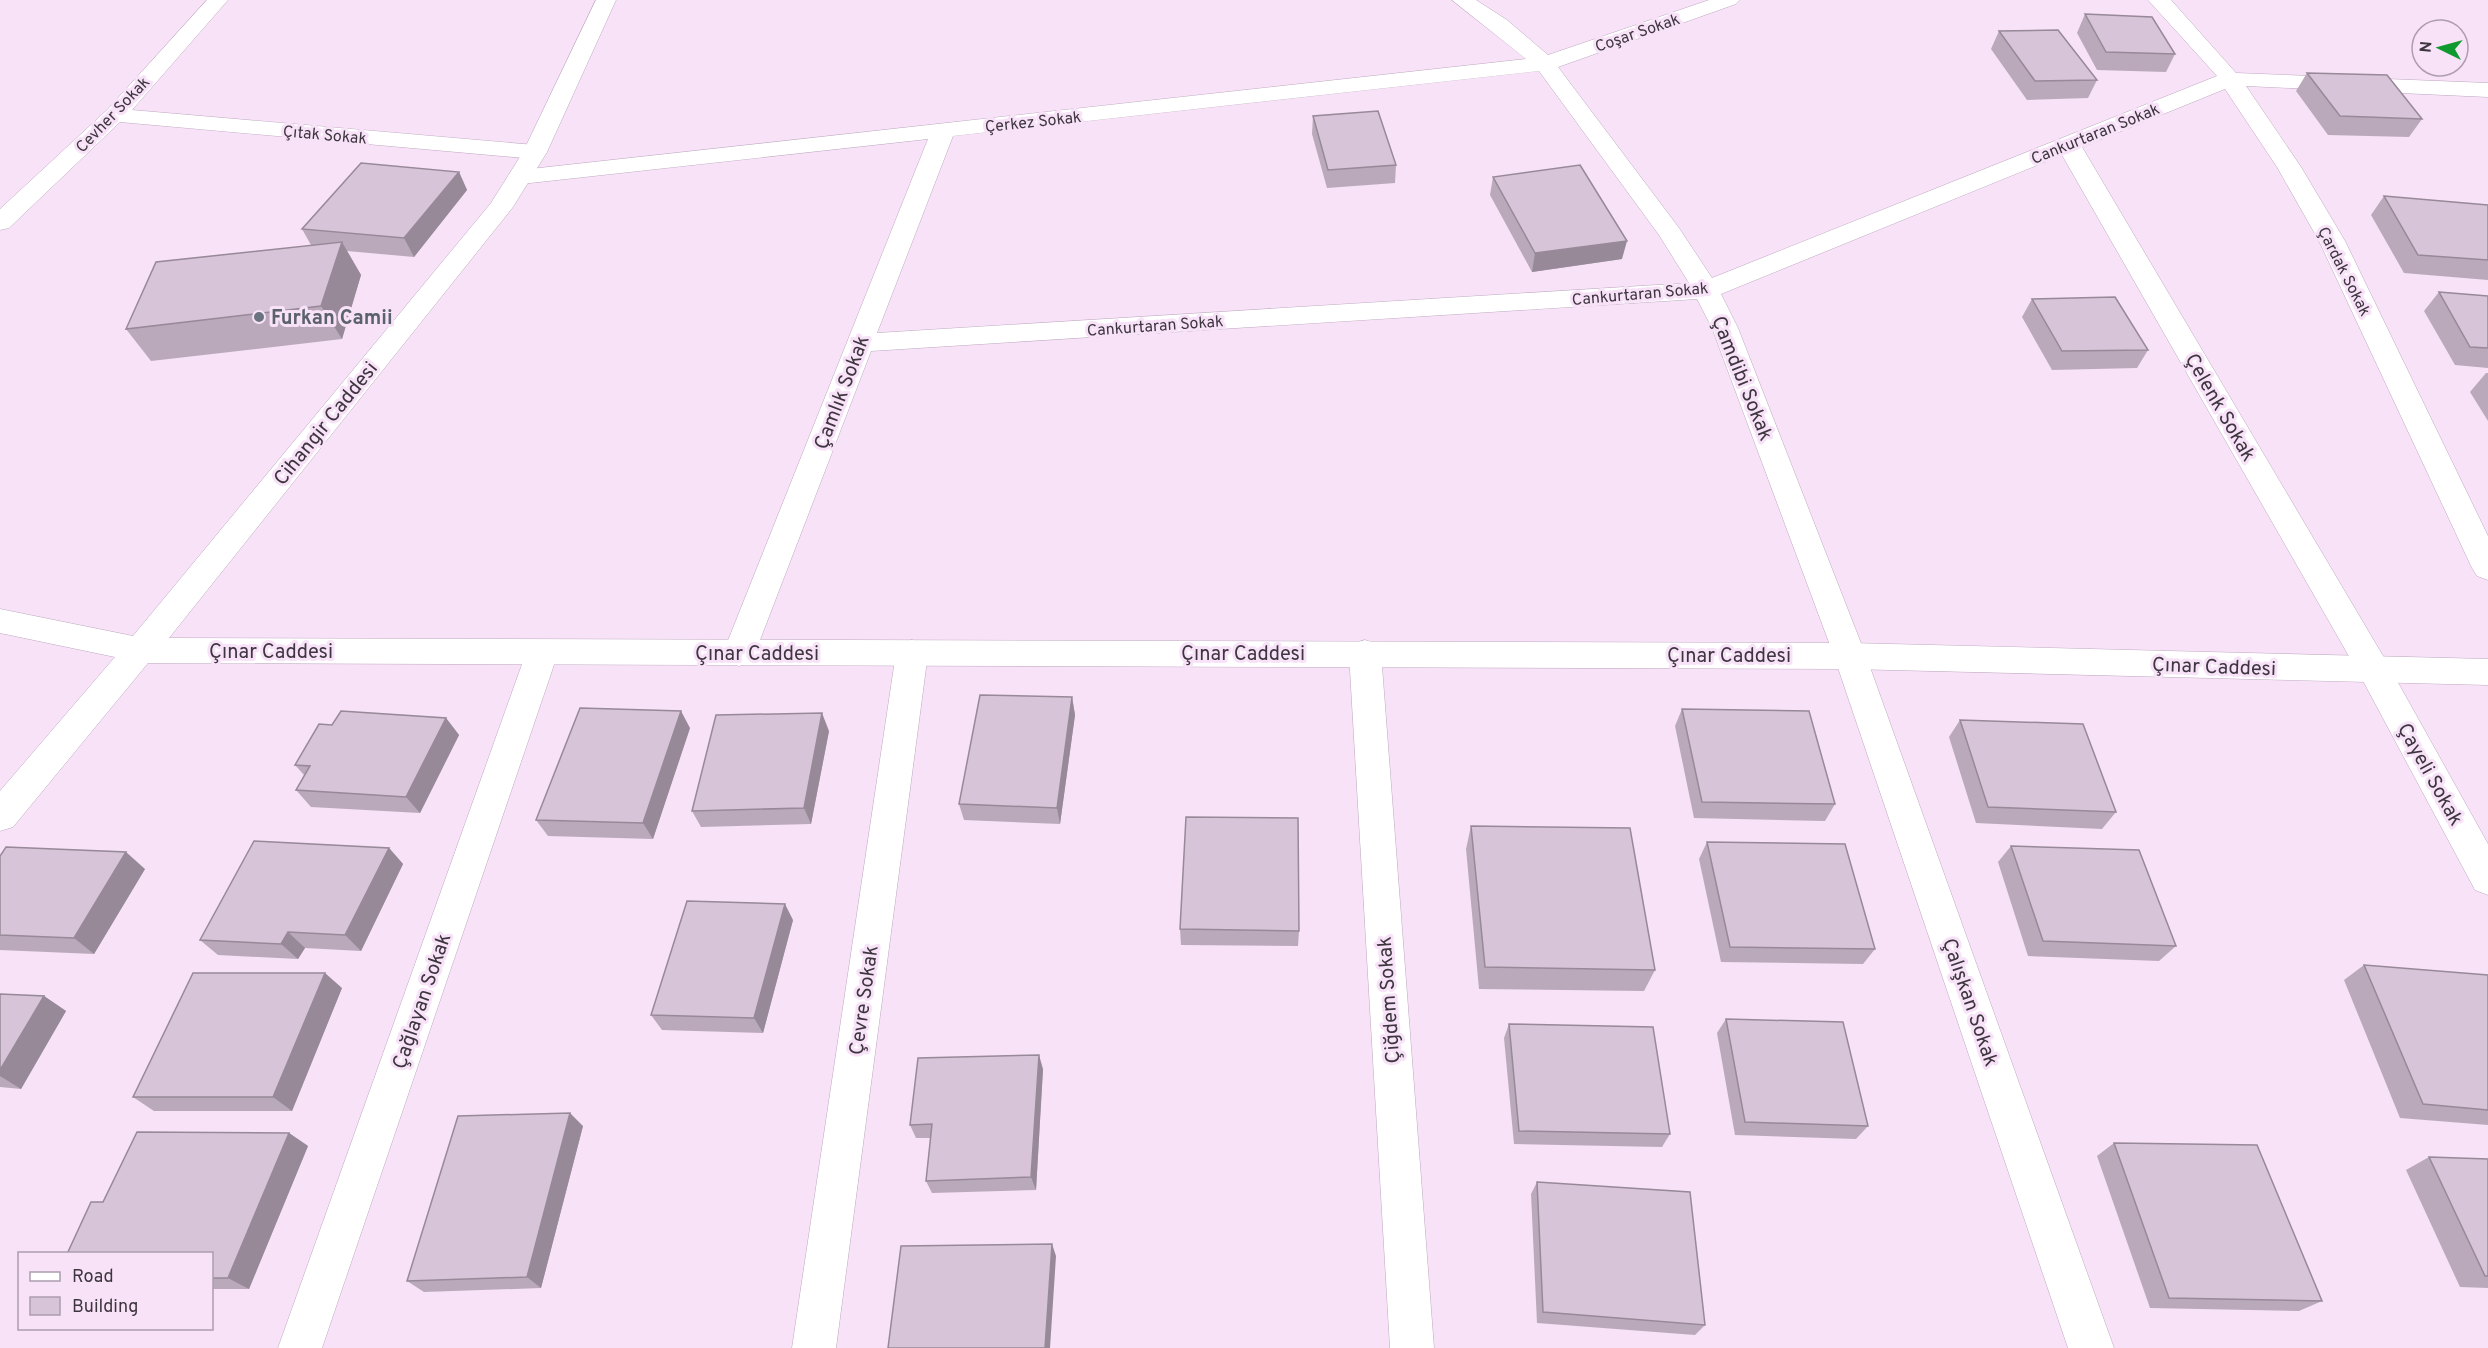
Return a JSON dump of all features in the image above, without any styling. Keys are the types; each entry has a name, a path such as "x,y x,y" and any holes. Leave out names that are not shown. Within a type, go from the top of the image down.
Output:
{"street":[{"name":"Cevher Sokak","path":"0,223 115,115 218,0"},
{"name":"Cihangir Caddesi","path":"0,816 140,650 501,207 535,152 606,0"},
{"name":"Çamdibi Sokak","path":"1462,0 1499,25 1545,64 1670,233 1706,290 1725,328 1851,656"},
{"name":"Coşar Sokak","path":"1545,64 1729,0"},
{"name":"Çardak Sokak","path":"2159,0 2230,79 2289,167 2332,241 2488,568"},
{"name":"Çerkez Sokak","path":"521,177 1545,64"},
{"name":"Cankurtaran Sokak","path":"860,343 1706,290 2230,79 2488,90"},
{"name":"Çıtak Sokak","path":"115,115 535,152"},
{"name":"Çamlık Sokak","path":"739,653 943,130"},
{"name":"Çelenk Sokak","path":"2068,144 2374,670"},
{"name":"Çınar Caddesi","path":"0,621 140,650 1851,656 2488,672"},
{"name":"Çağlayan Sokak","path":"300,1348 542,653"},
{"name":"Çevre Sokak","path":"814,1348 912,653"},
{"name":"Çiğdem Sokak","path":"1365,653 1412,1348"},
{"name":"Çalışkan Sokak","path":"1851,656 2091,1348"},
{"name":"Çayeli Sokak","path":"2374,670 2488,879"}],"building":[{"path":"2085,14 2152,17 2175,54 2106,52"},
{"path":"2058,30 2097,80 2035,81 1999,31"},
{"path":"2307,73 2387,75 2422,119 2340,116"},
{"path":"1378,111 1396,165 1328,170 1313,116"},
{"path":"361,163 459,172 404,238 302,229"},
{"path":"1580,165 1627,241 1535,253 1493,177"},
{"path":"2384,196 2488,205 2488,260 2418,255"},
{"path":"342,242 321,306 126,329 156,262"},
{"path":"2439,292 2488,296 2488,348 2470,347"},
{"path":"2115,297 2148,350 2062,351 2032,299"},
{"path":"980,695 1072,697 1057,808 959,804"},
{"path":"580,708 681,711 643,823 536,820"},
{"path":"1682,709 1809,711 1835,804 1702,802"},
{"path":"341,711 446,718 406,797 296,790 310,766 295,765 319,724 332,725"},
{"path":"822,713 804,808 692,811 716,715"},
{"path":"1960,720 2083,724 2116,812 1988,807"},
{"path":"1186,817 1298,818 1299,931 1180,929"},
{"path":"1471,826 1630,828 1655,970 1485,967"},
{"path":"254,841 389,848 345,935 288,932 281,944 200,940"},
{"path":"1707,842 1845,844 1875,949 1730,947"},
{"path":"2011,846 2139,850 2176,946 2043,941"},
{"path":"6,847 126,852 74,938 0,935 0,856"},
{"path":"687,901 785,904 754,1018 651,1015"},
{"path":"2364,965 2488,975 2488,1110 2423,1104"},
{"path":"193,973 325,973 273,1097 133,1097"},
{"path":"0,994 44,996 0,1070"},
{"path":"1726,1019 1843,1022 1868,1126 1745,1122"},
{"path":"1509,1024 1653,1027 1670,1134 1519,1131"},
{"path":"1039,1055 1031,1177 926,1181 932,1124 910,1125 918,1058"},
{"path":"570,1113 527,1277 407,1281 458,1116"},
{"path":"137,1132 289,1133 228,1278 213,1278 213,1252 68,1252 91,1202 103,1202"},
{"path":"2114,1143 2257,1145 2322,1301 2169,1298"},
{"path":"2429,1157 2488,1159 2488,1276 2485,1276"},
{"path":"1537,1182 1690,1192 1705,1325 1543,1312"},
{"path":"1052,1244 1045,1348 888,1348 901,1246"}],"place":[{"name":"Furkan Camii","path":"259,317"}]}
